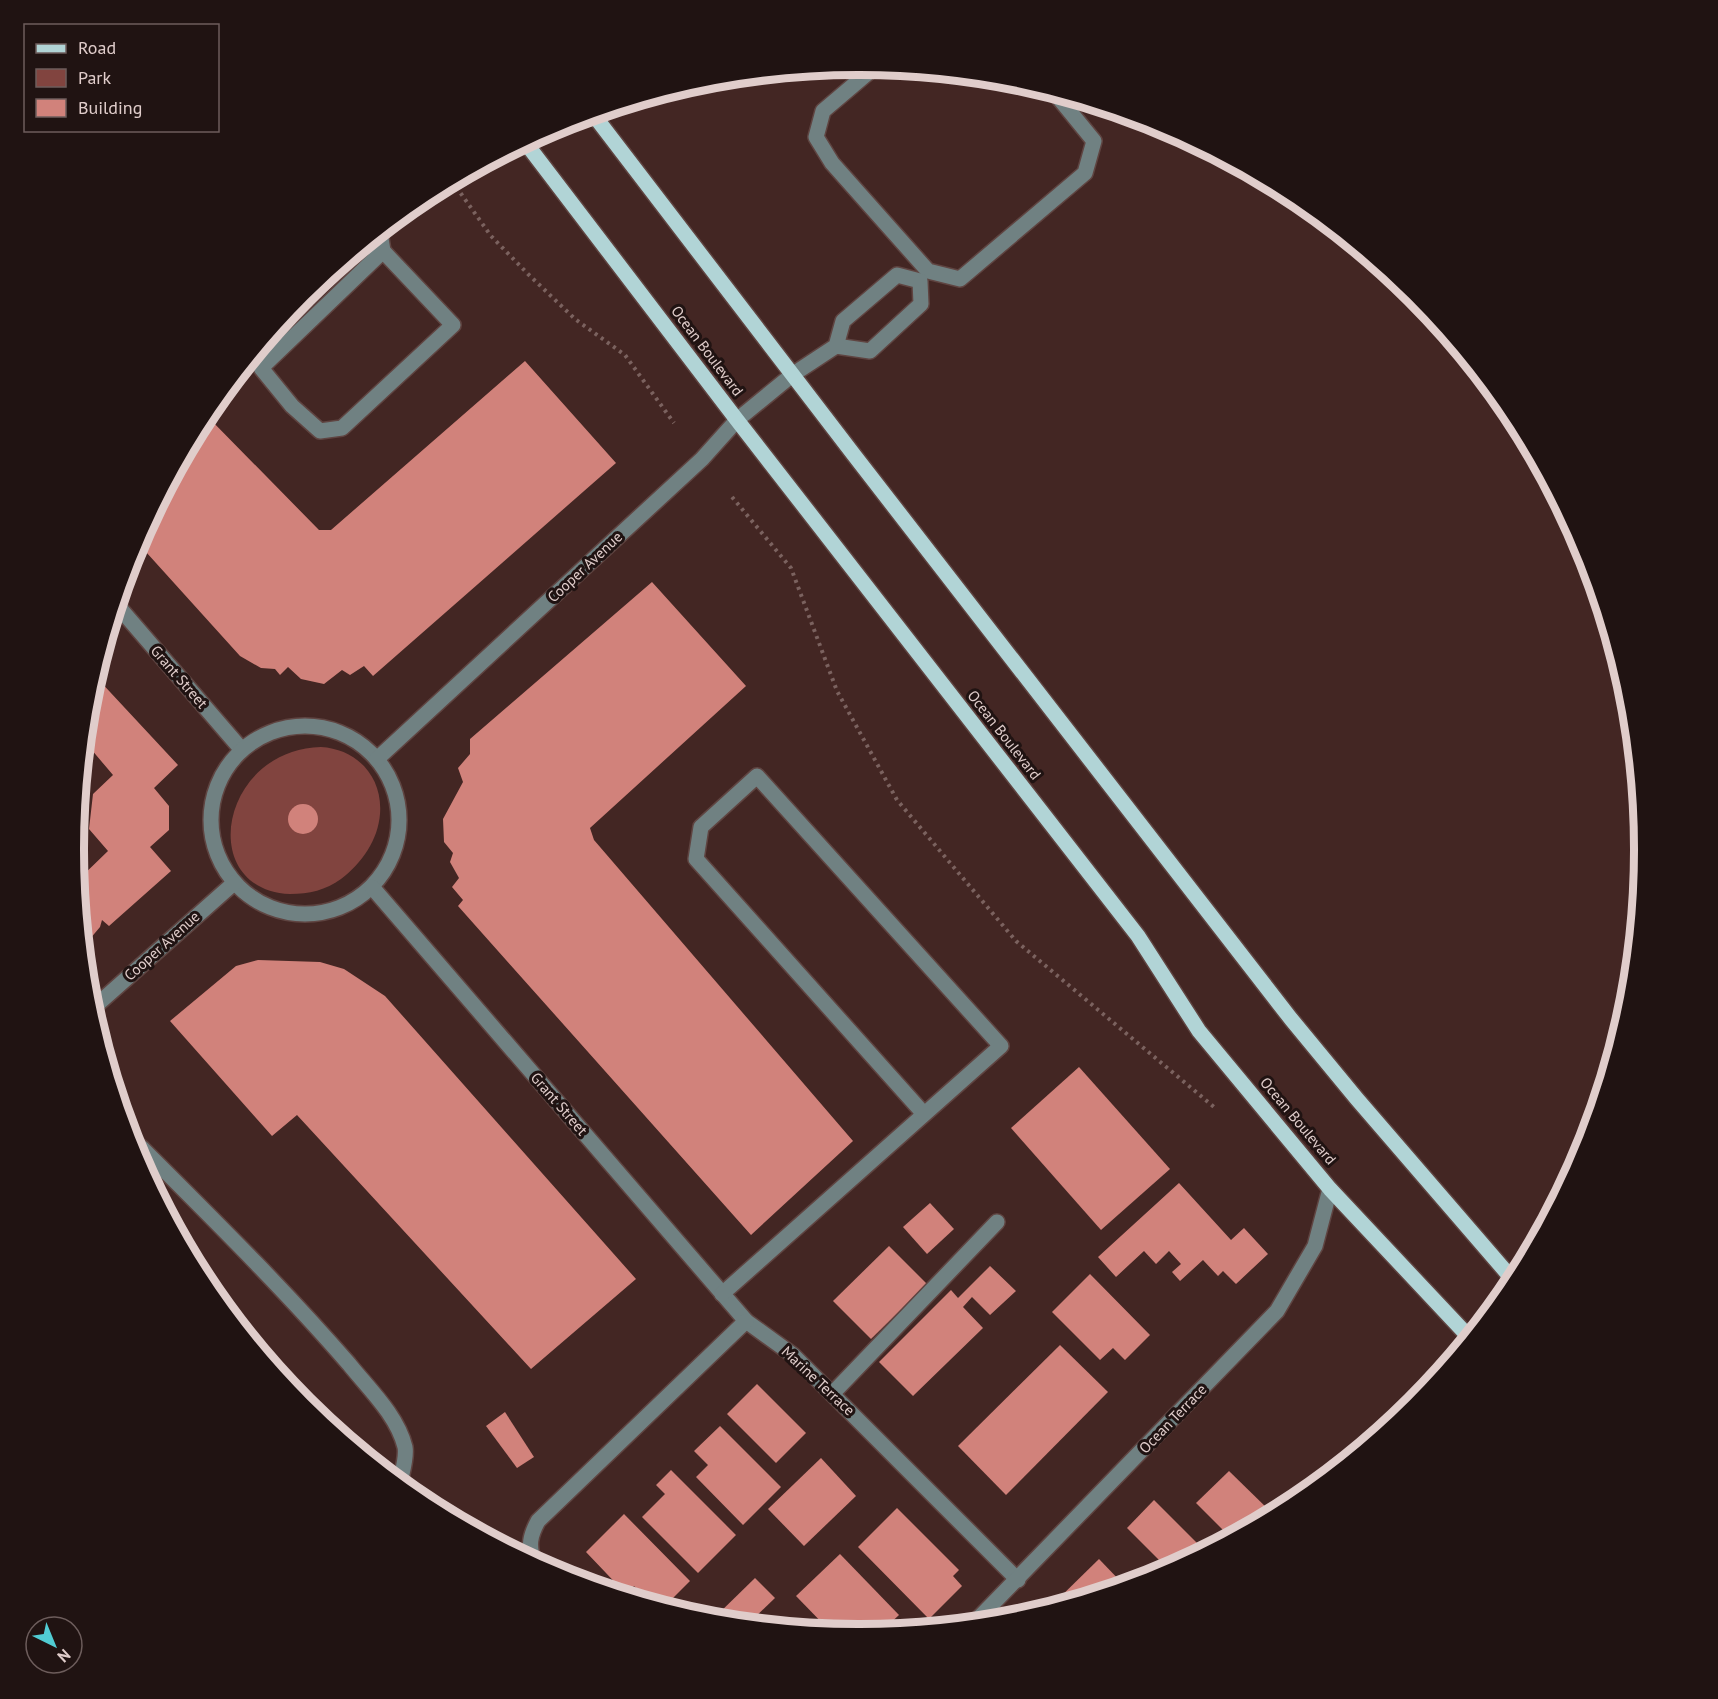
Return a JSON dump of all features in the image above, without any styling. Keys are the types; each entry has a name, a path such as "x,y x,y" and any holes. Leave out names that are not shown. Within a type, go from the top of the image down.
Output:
{"main road":[{"path":"598,121 1291,1019 1507,1273"},
{"name":"Ocean Boulevard","path":"530,149 737,420 1138,936 1199,1031 1330,1189 1465,1331"}],"street":[{"path":"865,75 823,111 816,137 832,164 924,276 921,304 870,351 836,346 843,321 897,275 924,276 960,279 1085,173 1094,141 1062,102"},
{"path":"382,240 384,251"},
{"path":"372,248 384,251 453,325 342,428 320,431 292,406 261,368 384,251"},
{"name":"Cooper Avenue","path":"377,759 702,459 737,420 792,375 836,346"},
{"name":"Grant Street","path":"123,612 242,750"},
{"path":"296,726 326,728 354,740 377,759 392,783 399,810 398,838 388,864 372,887 347,905 317,914 307,914 286,913 257,903 234,883 220,863 212,840 210,815 215,790 226,769 242,750 267,734 296,726"},
{"path":"722,1294 1001,1046 757,776 701,827 696,859 924,1114"},
{"name":"Cooper Avenue","path":"99,1003 234,883"},
{"name":"Grant Street","path":"372,887 746,1322"},
{"path":"146,1152 326,1337 379,1399 394,1421 405,1450 401,1473"},
{"name":"Ocean Terrace","path":"984,1613 1277,1311 1315,1246 1330,1189"},
{"path":"833,1393 998,1222"},
{"path":"531,1551 531,1535 538,1521 746,1322"},
{"name":"Marine Terrace","path":"746,1322 793,1354 1018,1580"}],"path":[{"path":"457,188 491,236 528,274 575,319 625,356 674,423"},
{"path":"732,497 791,568 837,692 897,800 1016,941 1214,1107"},
{"path":"519,1545 530,1545"}],"green space":[{"path":"321,747 346,753 365,767 372,777 380,801 379,824 376,833 368,850 349,873 323,889 290,894 260,887 241,870 232,847 232,820 242,794 260,771 287,754"}],"building":[{"path":"525,361 616,463 373,676 364,666 350,675 342,670 324,684 301,679 288,667 280,675 275,669 261,668 240,656 144,550 188,462 213,422 319,530 331,530"},
{"path":"652,582 746,686 590,828 594,840 853,1141 751,1235 458,906 463,900 452,887 459,878 450,862 453,853 444,842 443,819 463,782 458,768 470,754 470,739"},
{"path":"102,684 178,765 154,788 169,806 169,830 150,847 171,871 109,926 102,920 100,927 90,939 85,873 108,851 89,829 93,794 113,775 91,749"},
{"path":"303,804 313,809 318,819 313,829 303,834 293,829 288,819 293,809"},
{"path":"258,960 320,962 344,969 385,996 636,1279 531,1369 297,1115 272,1136 170,1021 236,966"},
{"path":"1079,1067 1170,1169 1101,1230 1011,1128"},
{"path":"1179,1183 1231,1240 1244,1228 1268,1254 1236,1284 1223,1271 1218,1276 1203,1260 1180,1281 1172,1272 1181,1264 1169,1251 1156,1264 1144,1251 1116,1277 1098,1257"},
{"path":"930,1203 954,1229 927,1254 903,1227"},
{"path":"889,1246 927,1284 871,1339 833,1301"},
{"path":"990,1266 1016,1291 990,1315 972,1297 963,1307 983,1328 913,1396 879,1362 951,1290 958,1298"},
{"path":"1090,1274 1150,1335 1125,1360 1113,1348 1100,1360 1052,1312"},
{"path":"1060,1345 1108,1392 1006,1495 958,1446"},
{"path":"757,1384 806,1433 776,1463 727,1414"},
{"path":"505,1412 534,1457 517,1468 486,1426"},
{"path":"1381,1418 1383,1420 1355,1444"},
{"path":"720,1426 781,1487 743,1525 696,1477 708,1465 694,1451"},
{"path":"821,1458 856,1496 804,1546 768,1509"},
{"path":"671,1470 736,1535 698,1573 642,1517 665,1494 656,1485"},
{"path":"1229,1471 1266,1507 1225,1532 1196,1503"},
{"path":"1154,1500 1199,1545 1161,1562 1127,1528"},
{"path":"897,1508 959,1570 953,1576 962,1586 929,1619 858,1547"},
{"path":"624,1514 690,1581 670,1601 659,1598 640,1592 634,1586 631,1589 618,1585 586,1552"},
{"path":"840,1554 899,1615 891,1623 822,1623 796,1596"},
{"path":"1099,1559 1118,1579 1108,1583 1059,1598"},
{"path":"755,1578 775,1598 756,1617 721,1611"}]}
